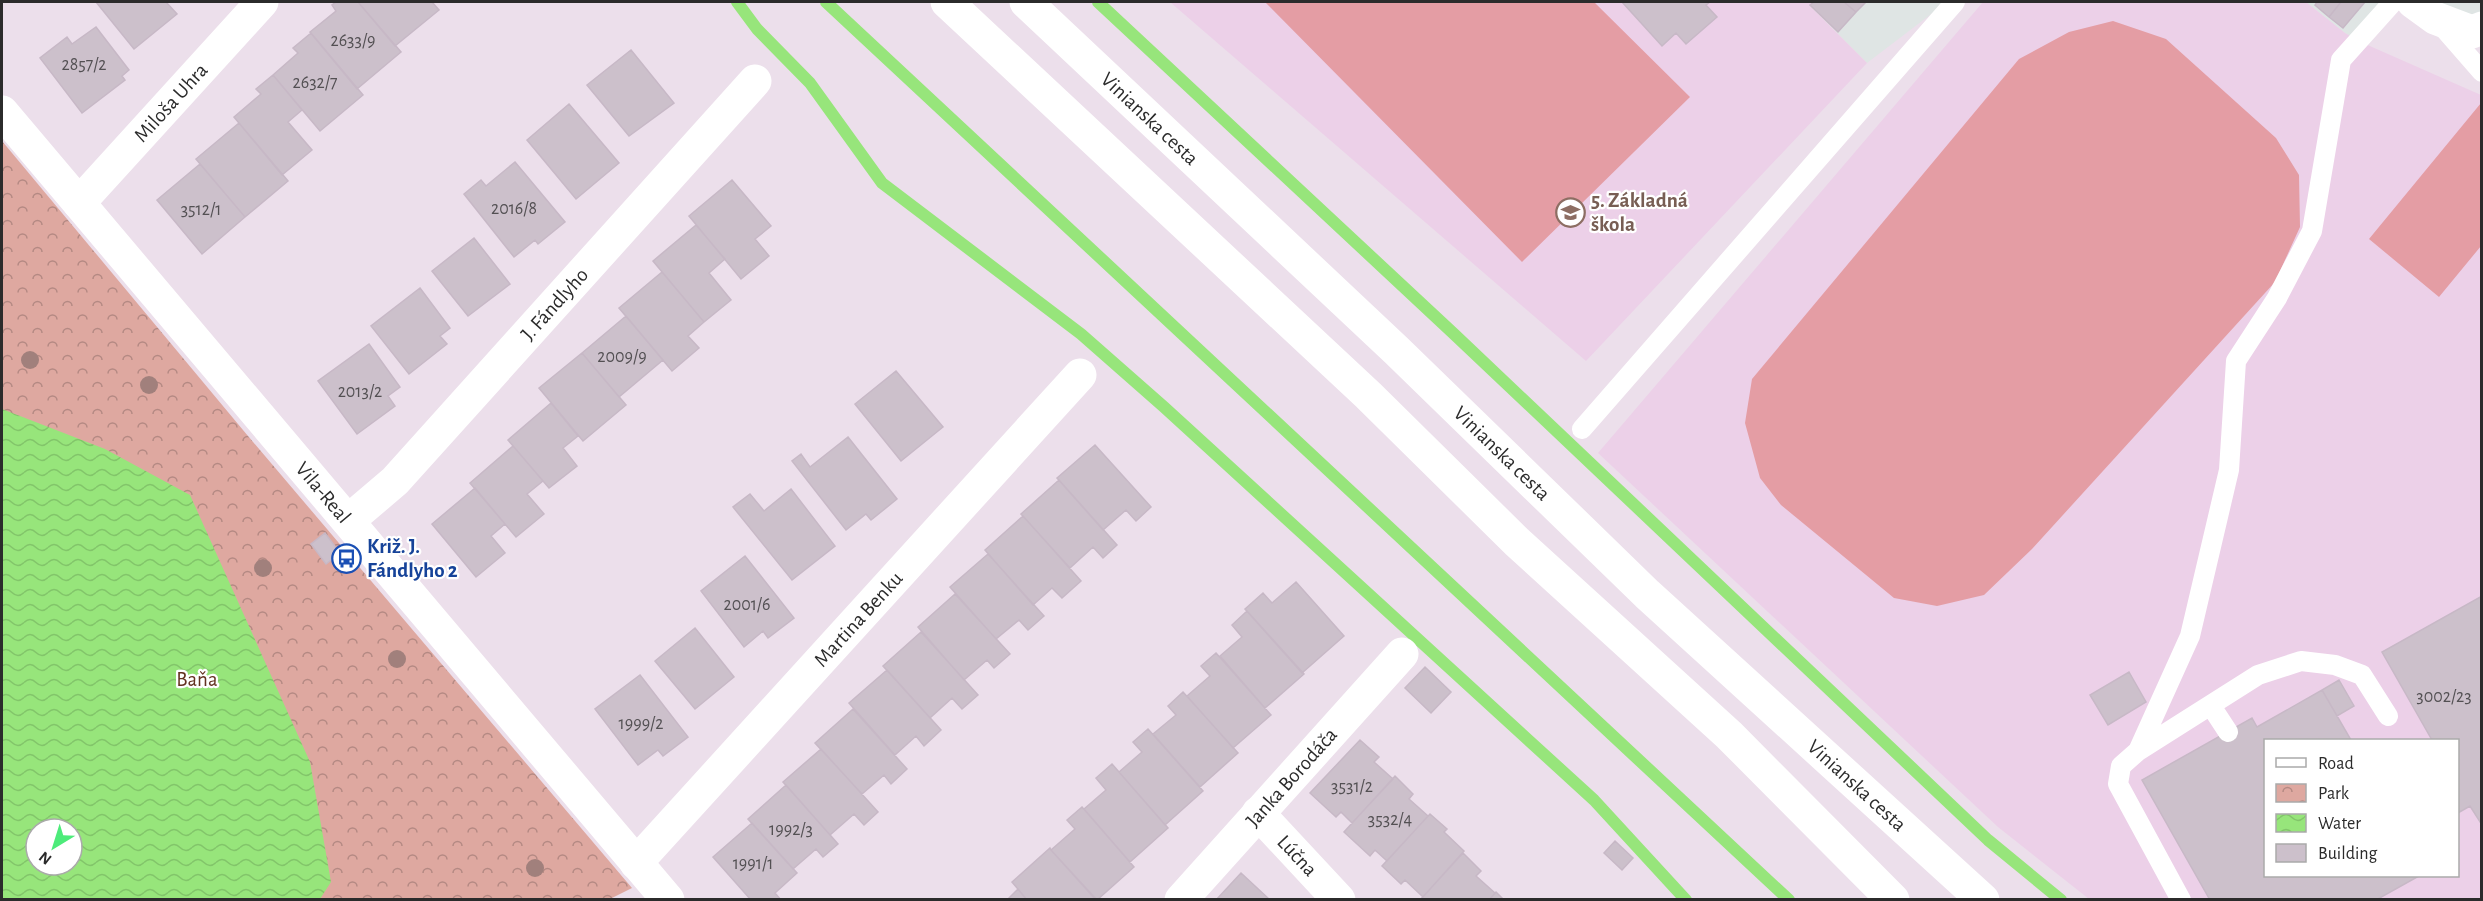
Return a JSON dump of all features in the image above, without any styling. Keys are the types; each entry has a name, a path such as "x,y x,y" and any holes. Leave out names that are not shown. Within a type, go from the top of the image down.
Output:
{"street":[{"name":"Miloša Uhra","path":"79,203 262,2"},
{"path":"947,2 1360,387 1517,542 1729,735 1893,900"},
{"name":"Vinianska cesta","path":"1026,2 1396,350 1647,594 1983,900"},
{"path":"2424,10 2472,32 2481,28"},
{"name":"J. Fándlyho","path":"348,521 395,481 755,81"},
{"name":"Vila-Real","path":"2,112 668,900"},
{"name":"Martina Benku","path":"636,863 1080,375"},
{"name":"Janka Borodáča","path":"1181,900 1402,654"},
{"name":"Lúčna","path":"1258,813 1339,900"}],"lane":[{"path":"1582,429 1955,2"},
{"path":"2138,751 2190,636 2229,470 2236,361 2277,298 2312,231 2341,60 2393,2"},
{"path":"2424,10 2481,72"},
{"path":"2181,900 2118,784 2121,765 2138,751 2258,675 2301,662 2335,665 2362,675 2388,716"},
{"path":"2211,706 2228,732"}],"shaded area":[{"name":"5. Základná škola","path":"1170,2 1814,2 1810,6 1867,63 1586,361"},
{"path":"1265,2 1594,2 1690,97 1522,262"},
{"path":"1814,2 1947,2 1867,63 1810,6"},
{"path":"1983,2 2306,2 2345,33 2363,43 2481,95 2481,899 2089,899 1998,827 1598,453"},
{"path":"2306,2 2394,2 2363,43 2345,33"},
{"path":"2413,2 2481,2 2481,28"},
{"path":"2113,21 2166,39 2276,138 2299,175 2300,227 2275,282 2032,549 1984,595 1937,606 1894,598 1781,505 1760,478 1745,423 1752,379 2019,59 2069,32"},
{"path":"2481,103 2481,246 2439,297 2369,239"}],"green space":[{"name":"Baňa","path":"2,141 248,436 632,888 608,900 2,899"}],"water":[{"name":"Baňa","path":"2,409 105,449 190,495 310,762 331,882 320,899 2,899"}],"building":[{"path":"96,2 166,2 177,14 134,49"},
{"path":"336,2 358,2 401,52 357,89 310,32 336,11 332,5"},
{"path":"358,2 432,2 439,10 395,46"},
{"path":"1622,2 1710,2 1706,5 1717,17 1686,44 1676,33 1662,46"},
{"path":"1814,2 1844,2 1856,12 1838,32 1810,5"},
{"path":"1844,2 1866,2 1856,12"},
{"path":"2317,2 2341,2 2329,17 2315,5"},
{"path":"2341,2 2365,2 2343,28 2329,17"},
{"path":"96,27 129,70 122,76 125,80 82,113 40,58 67,37 72,44"},
{"path":"311,33 363,95 320,131 273,75 298,53 293,48"},
{"path":"631,50 674,103 629,136 587,85"},
{"path":"273,75 302,110 288,122 312,150 282,175 234,117 261,94 256,89"},
{"path":"569,104 619,163 576,199 527,140"},
{"path":"239,123 288,181 245,217 196,159"},
{"path":"515,162 565,222 538,244 535,240 514,257 464,194 481,180 486,186"},
{"path":"200,164 245,217 202,254 157,200"},
{"path":"732,180 771,226 755,239 769,256 741,279 689,216"},
{"path":"696,225 725,259 709,273 731,300 704,322 653,261"},
{"path":"474,238 510,284 468,316 432,271"},
{"path":"662,272 704,322 688,336 699,348 672,371 619,308"},
{"path":"420,288 450,328 440,336 447,344 409,374 371,326"},
{"path":"626,316 663,360 619,397 582,353"},
{"path":"369,344 400,387 388,396 395,406 357,434 318,381"},
{"path":"582,353 626,405 583,441 539,388"},
{"path":"896,371 943,427 901,461 855,404"},
{"path":"551,403 578,436 563,448 577,466 549,488 508,440"},
{"path":"848,437 897,499 871,520 866,514 846,530 792,461 801,454 810,467"},
{"path":"1095,445 1151,507 1136,521 1126,510 1103,530 1057,478"},
{"path":"513,446 543,481 527,494 544,514 516,537 470,483"},
{"path":"1059,480 1117,545 1103,558 1093,547 1070,568 1021,514"},
{"path":"475,488 505,524 491,536 505,553 476,577 432,524"},
{"path":"791,489 835,546 792,580 733,507 750,494 764,511"},
{"path":"1023,516 1081,581 1062,598 1052,588 1033,605 985,550"},
{"path":"325,533 340,553 326,564 311,544"},
{"path":"988,554 1044,616 1028,630 1019,620 996,639 950,587"},
{"path":"745,556 794,618 768,638 763,631 744,647 701,591"},
{"path":"1296,582 1344,636 1302,673 1245,609 1263,593 1272,603"},
{"path":"955,594 1010,654 994,668 987,660 964,680 918,627"},
{"path":"2482,596 2482,825 2470,806 2459,812 2459,739 2431,739 2382,652"},
{"path":"1247,611 1304,674 1265,708 1220,656 1242,637 1232,625"},
{"path":"695,628 734,677 695,709 655,661"},
{"path":"921,632 978,695 962,709 952,698 930,718 883,666"},
{"path":"1216,653 1271,715 1233,748 1187,696 1210,676 1201,666"},
{"path":"1425,667 1451,692 1431,713 1405,688"},
{"path":"887,670 941,730 924,746 916,736 895,755 849,703"},
{"path":"2129,672 2146,702 2108,725 2090,695"},
{"path":"640,675 688,737 663,756 658,750 638,765 595,709"},
{"path":"2339,680 2354,706 2337,716 2322,690"},
{"path":"2322,690 2350,739 2264,739 2264,877 2417,877 2376,900 2210,900 2142,780 2252,718 2257,727"},
{"path":"1183,692 1238,753 1200,787 1153,734 1176,715 1168,706"},
{"path":"853,709 907,769 891,784 884,775 862,794 815,743"},
{"path":"1148,729 1203,791 1165,825 1119,772 1142,752 1133,742"},
{"path":"1360,740 1379,757 1374,762 1393,779 1352,823 1341,812 1336,817 1310,793"},
{"path":"821,749 878,812 864,825 854,814 830,835 783,782"},
{"path":"1112,764 1168,828 1130,862 1084,809 1106,790 1096,778"},
{"path":"1395,776 1413,794 1409,799 1428,816 1387,861 1375,850 1370,856 1344,832"},
{"path":"786,785 838,844 823,857 816,849 793,869 748,819"},
{"path":"1082,807 1134,867 1097,900 1051,850 1075,829 1067,820"},
{"path":"1430,814 1447,829 1444,832 1464,851 1423,897 1405,880 1401,884 1382,866"},
{"path":"752,823 797,873 775,893 781,900 751,900 713,857"},
{"path":"1615,841 1633,858 1622,870 1604,853"},
{"path":"1050,848 1096,900 1027,900 1012,882"},
{"path":"1463,853 1481,871 1476,876 1495,893 1489,900 1420,900"},
{"path":"1241,873 1270,900 1216,900"},
{"path":"1018,889 1027,900 1007,900"},
{"path":"1496,892 1504,900 1489,900"}],"waterway":[{"path":"737,2 757,29 810,83 882,183 1081,334 1164,407 1594,800 1686,900"},
{"path":"826,2 1789,900"},
{"path":"1098,2 1454,334 1988,840 2061,900"}],"place":[{"name":"5. Základná škola","path":"1570,212"},
{"name":"Križ. J. Fándlyho 2","path":"346,558"}]}
